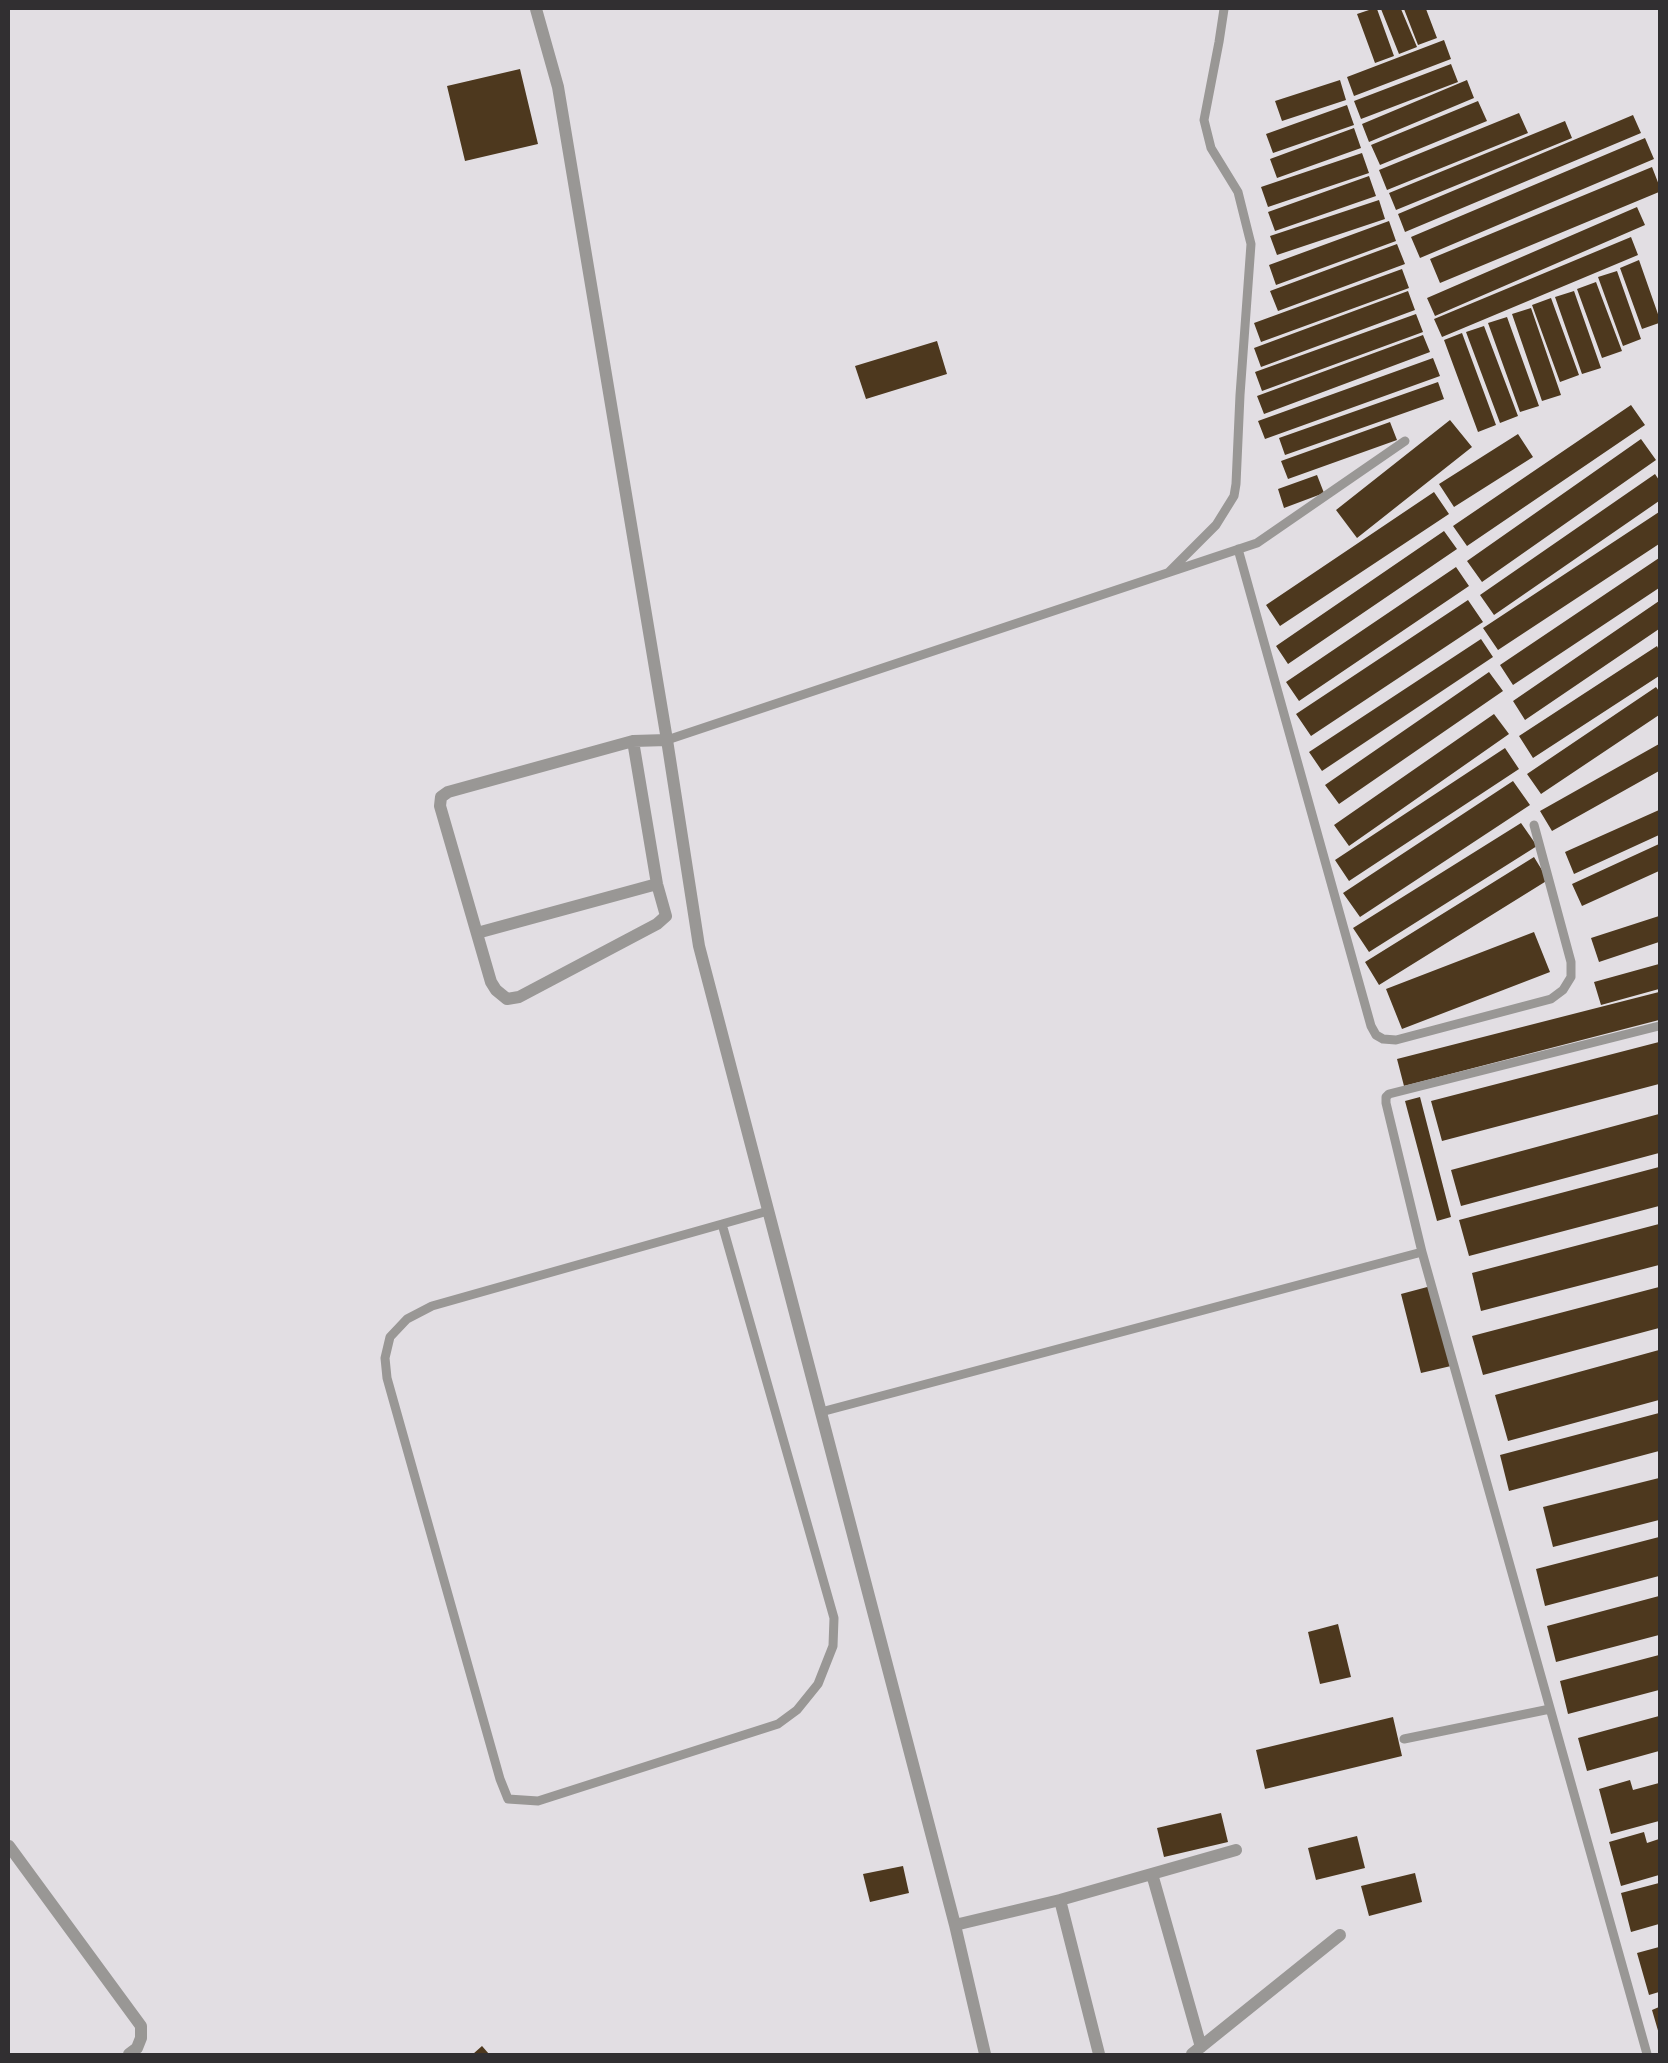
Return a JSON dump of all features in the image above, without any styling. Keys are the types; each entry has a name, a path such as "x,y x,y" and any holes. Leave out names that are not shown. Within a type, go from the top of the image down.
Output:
{"street":[{"path":"536,9 558,88 667,740 699,946 955,1925 985,2054"},
{"path":"633,741 657,884 666,916 661,922 513,999 507,999 496,990 477,933 440,806 441,797 448,792 633,741 667,740"},
{"path":"477,933 657,884"},
{"path":"9,1846 140,2026 141,2038 137,2048 129,2054"},
{"path":"955,1925 1060,1900 1236,1850"},
{"path":"1152,1874 1196,2051 1340,1935"},
{"path":"1060,1900 1100,2054"}],"lane":[{"path":"1167,574 1216,525 1230,503 1236,484 1240,395 1251,244 1238,192 1212,148 1204,120 1224,9"},
{"path":"667,740 1257,543 1405,441"},
{"path":"1238,549 1368,1017 1376,1034 1383,1039 1396,1040 1551,999 1563,990 1571,977 1571,962 1534,825"},
{"path":"1647,2054 1422,1252 1386,1097 1389,1094 1659,1026"},
{"path":"722,1224 834,1618 833,1646 818,1684 797,1710 778,1724 538,1801 508,1800 500,1779 387,1378 385,1358 390,1337 407,1319 432,1306 722,1224 768,1211"},
{"path":"821,1412 1422,1252"},
{"path":"1404,1739 1550,1709"}],"building":[{"path":"1377,9 1394,56 1375,63 1357,14"},
{"path":"1381,9 1401,9 1417,47 1399,54"},
{"path":"1404,9 1426,9 1437,38 1418,45"},
{"path":"1444,40 1451,59 1354,96 1347,77"},
{"path":"1451,64 1458,82 1361,119 1354,101"},
{"path":"520,69 538,144 465,161 447,86"},
{"path":"1340,80 1346,100 1282,121 1275,101"},
{"path":"1467,80 1474,98 1369,142 1362,124"},
{"path":"1478,101 1487,121 1380,165 1371,145"},
{"path":"1347,105 1354,125 1273,153 1266,134"},
{"path":"1519,113 1528,133 1387,190 1379,170"},
{"path":"1633,115 1641,133 1405,232 1398,214"},
{"path":"1565,121 1572,138 1396,210 1389,193"},
{"path":"1354,128 1361,148 1277,178 1270,159"},
{"path":"1645,138 1654,159 1420,258 1411,237"},
{"path":"1362,153 1369,173 1268,207 1261,187"},
{"path":"1652,167 1659,185 1659,192 1440,283 1430,259"},
{"path":"1369,176 1376,196 1275,231 1268,212"},
{"path":"1379,200 1385,219 1277,255 1270,236"},
{"path":"1637,207 1645,225 1435,316 1427,298"},
{"path":"1389,221 1396,241 1276,285 1269,265"},
{"path":"1631,237 1638,255 1442,337 1434,319"},
{"path":"1397,244 1405,264 1278,311 1270,291"},
{"path":"1639,260 1659,317 1659,323 1642,329 1620,268"},
{"path":"1402,269 1409,288 1261,342 1254,323"},
{"path":"1617,271 1641,339 1623,346 1598,277"},
{"path":"1596,282 1622,351 1602,358 1577,289"},
{"path":"1408,291 1415,310 1261,367 1254,348"},
{"path":"1574,291 1601,368 1582,374 1555,297"},
{"path":"1551,298 1579,375 1560,382 1532,305"},
{"path":"1531,308 1561,395 1542,401 1512,314"},
{"path":"1416,314 1423,332 1262,391 1255,372"},
{"path":"1507,317 1539,406 1520,412 1488,323"},
{"path":"1484,326 1518,416 1500,423 1466,332"},
{"path":"1462,333 1496,425 1478,432 1444,340"},
{"path":"1423,335 1430,352 1264,414 1257,396"},
{"path":"937,341 947,374 866,399 855,366"},
{"path":"1433,358 1440,376 1265,439 1258,421"},
{"path":"1438,382 1444,399 1285,455 1279,438"},
{"path":"1631,405 1645,425 1467,546 1453,526"},
{"path":"1450,420 1472,447 1357,538 1336,510"},
{"path":"1390,422 1397,440 1288,479 1281,461"},
{"path":"1518,434 1533,457 1454,507 1439,484"},
{"path":"1641,439 1656,460 1482,582 1467,561"},
{"path":"1655,474 1659,480 1659,501 1494,615 1480,595"},
{"path":"1317,475 1324,493 1284,508 1278,489"},
{"path":"1434,492 1449,514 1280,626 1266,605"},
{"path":"1659,512 1659,544 1498,650 1483,628"},
{"path":"1444,531 1457,549 1288,664 1276,646"},
{"path":"1659,558 1659,588 1513,685 1500,665"},
{"path":"1456,567 1469,586 1299,701 1286,682"},
{"path":"1468,600 1483,622 1311,736 1296,714"},
{"path":"1659,601 1659,629 1525,720 1513,701"},
{"path":"1481,639 1493,657 1322,771 1309,752"},
{"path":"1657,646 1659,650 1659,676 1533,758 1519,736"},
{"path":"1489,672 1503,691 1339,804 1325,785"},
{"path":"1656,687 1659,691 1659,715 1541,794 1527,774"},
{"path":"1494,714 1509,734 1349,846 1334,825"},
{"path":"1659,744 1659,771 1552,831 1540,811"},
{"path":"1505,748 1519,769 1349,881 1335,860"},
{"path":"1513,781 1530,805 1360,917 1343,893"},
{"path":"1659,810 1659,835 1574,874 1565,852"},
{"path":"1521,823 1537,846 1369,952 1353,928"},
{"path":"1659,844 1659,871 1582,906 1572,884"},
{"path":"1534,857 1548,880 1379,985 1365,962"},
{"path":"1659,916 1659,942 1599,962 1591,938"},
{"path":"1534,932 1550,972 1402,1029 1386,989"},
{"path":"1659,964 1659,989 1601,1005 1594,982"},
{"path":"1659,992 1659,1020 1404,1086 1397,1059"},
{"path":"1659,1042 1659,1084 1442,1141 1431,1101"},
{"path":"1420,1097 1451,1217 1437,1221 1405,1101"},
{"path":"1659,1114 1659,1153 1461,1206 1451,1170"},
{"path":"1659,1167 1659,1206 1469,1256 1459,1220"},
{"path":"1659,1224 1659,1265 1481,1311 1472,1273"},
{"path":"1431,1286 1451,1366 1421,1373 1401,1294"},
{"path":"1659,1287 1659,1328 1483,1375 1472,1336"},
{"path":"1659,1350 1659,1400 1508,1441 1495,1395"},
{"path":"1659,1413 1659,1451 1509,1491 1500,1455"},
{"path":"1659,1478 1659,1520 1553,1547 1543,1507"},
{"path":"1659,1537 1659,1576 1545,1606 1536,1569"},
{"path":"1659,1596 1659,1635 1556,1662 1547,1626"},
{"path":"1338,1624 1351,1677 1320,1684 1308,1632"},
{"path":"1659,1655 1659,1690 1568,1714 1560,1681"},
{"path":"1659,1716 1659,1751 1587,1771 1578,1738"},
{"path":"1393,1717 1402,1756 1265,1789 1256,1750"},
{"path":"1630,1780 1633,1790 1659,1783 1659,1821 1611,1834 1599,1789"},
{"path":"1221,1813 1228,1842 1164,1857 1157,1828"},
{"path":"1644,1832 1647,1843 1659,1839 1659,1875 1621,1886 1609,1842"},
{"path":"1357,1836 1365,1868 1316,1880 1308,1848"},
{"path":"903,1866 909,1893 870,1902 863,1874"},
{"path":"1415,1873 1422,1902 1369,1916 1361,1886"},
{"path":"1659,1883 1659,1924 1631,1932 1621,1893"},
{"path":"1659,1947 1659,1992 1649,1995 1637,1953"},
{"path":"1659,2007 1659,2034 1652,2010"},
{"path":"482,2046 489,2054 473,2054"}]}
